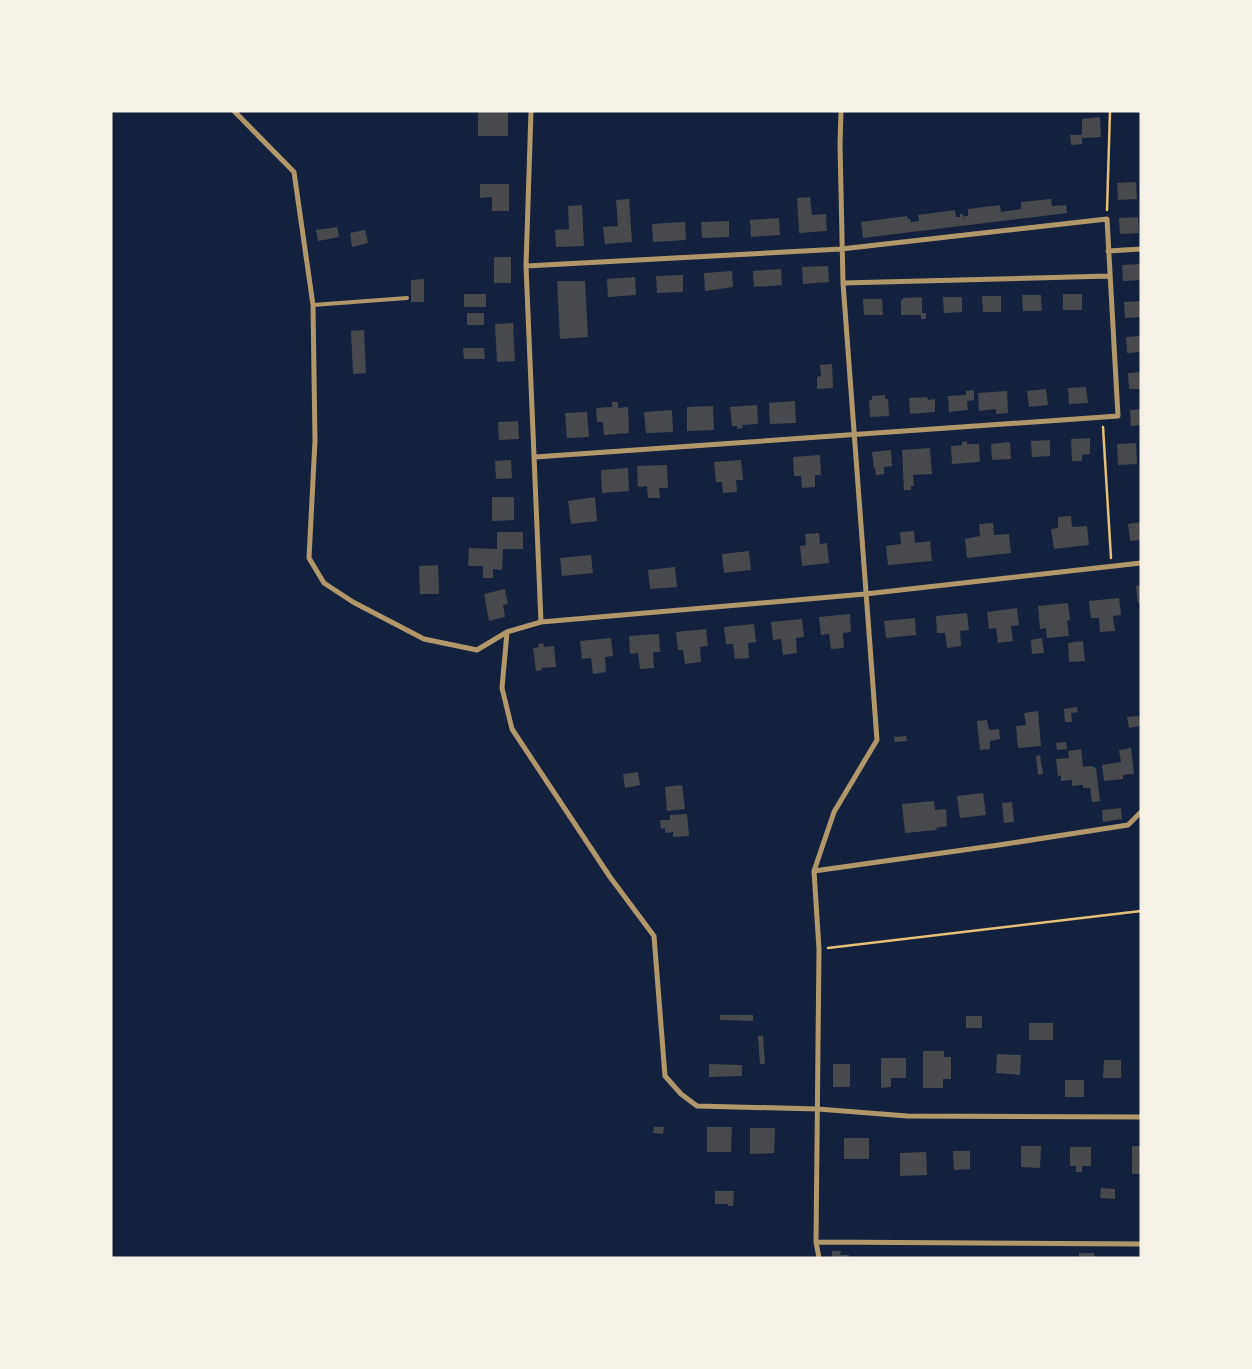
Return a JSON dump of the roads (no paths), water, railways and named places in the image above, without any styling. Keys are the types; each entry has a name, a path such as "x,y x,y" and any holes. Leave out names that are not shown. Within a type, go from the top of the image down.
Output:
{"street":[{"path":"234,111 294,172 313,305 315,441 310,558 324,582 353,602 424,639 477,650 507,632 542,622 865,594 1141,564"},
{"path":"531,111 526,266 542,622"},
{"path":"819,1258 816,1242 819,949 814,871 834,812 877,740 841,249 841,111"},
{"path":"526,266 841,249 1107,220 1118,416 855,436 535,457"},
{"path":"1108,251 1141,249"},
{"path":"843,283 1109,276"},
{"path":"507,632 502,688 512,729 610,877 654,936 664,1076 681,1094 697,1106 818,1109 906,1116 1141,1116"},
{"path":"814,871 1128,825 1141,812"},
{"path":"816,1242 1141,1244"}],"lane":[{"path":"313,305 407,298"}]}
